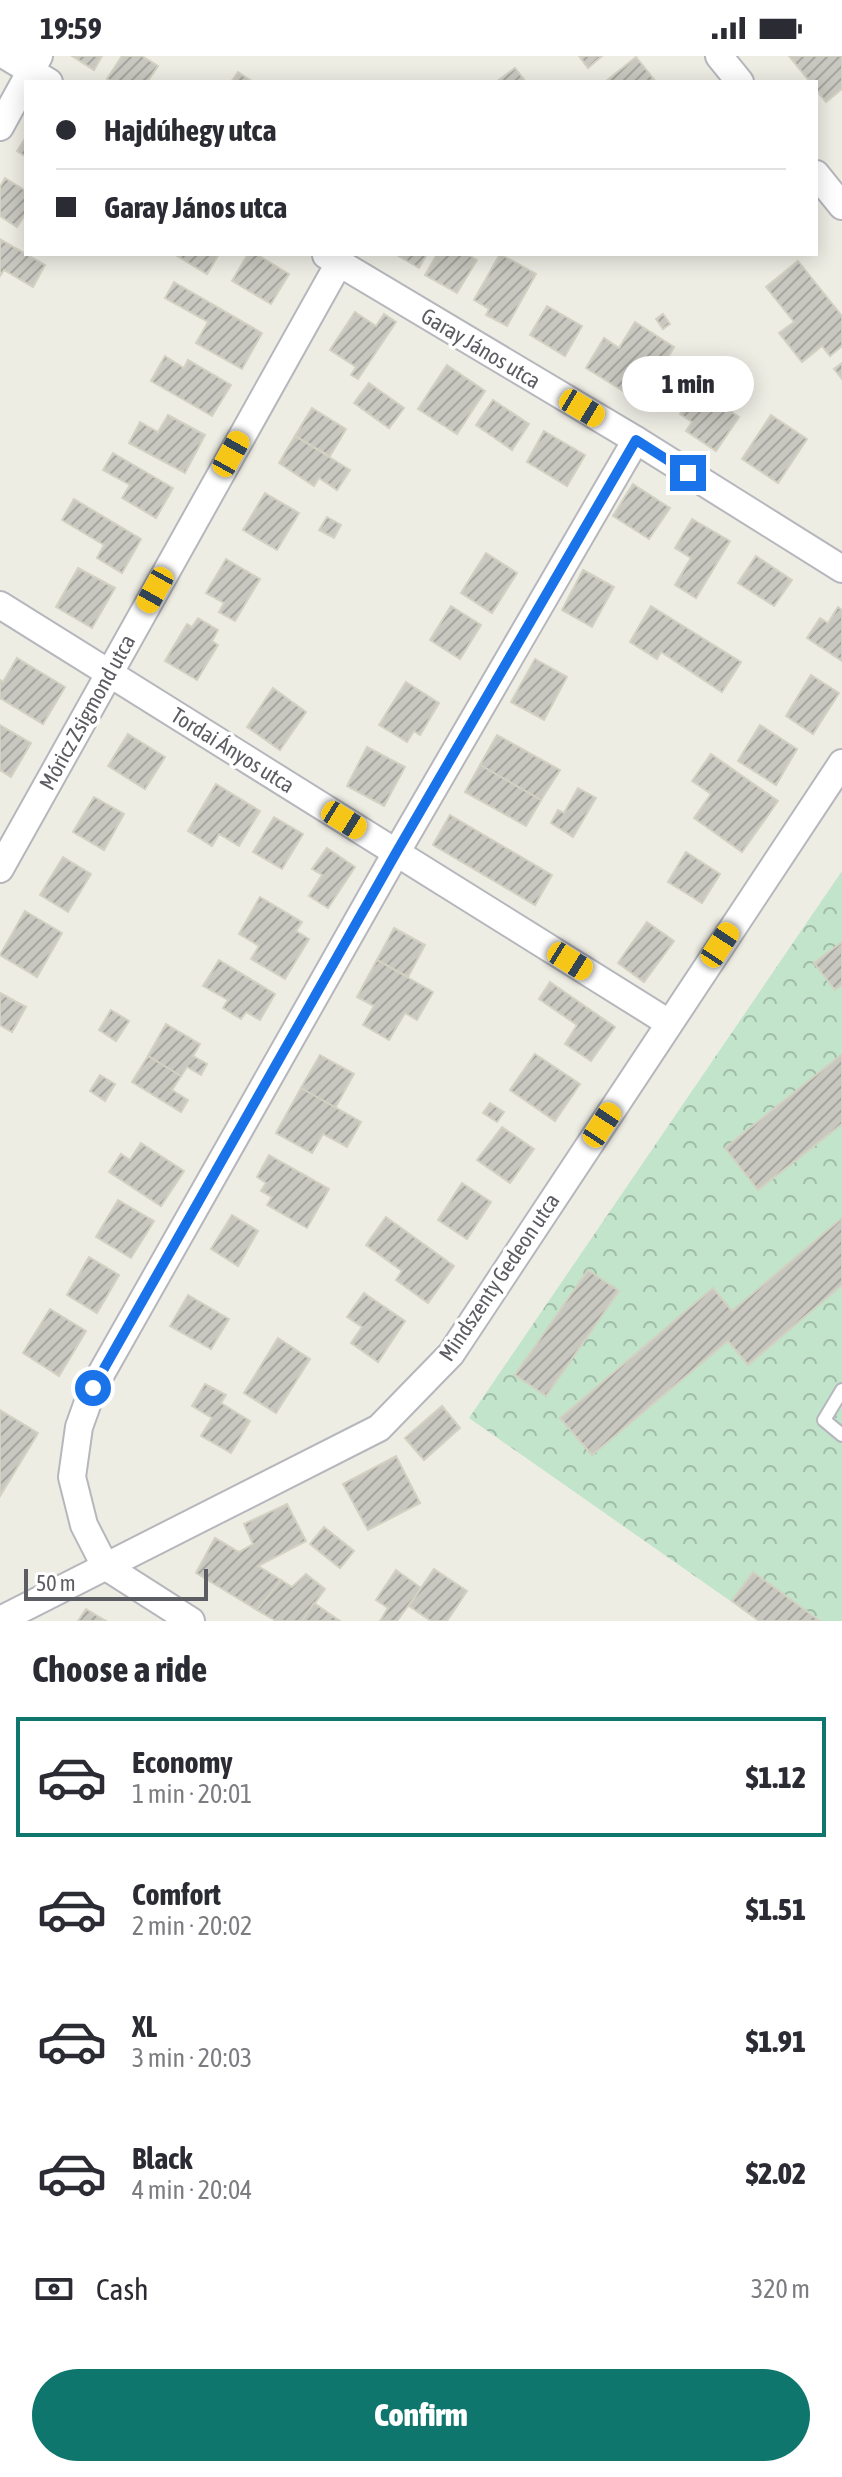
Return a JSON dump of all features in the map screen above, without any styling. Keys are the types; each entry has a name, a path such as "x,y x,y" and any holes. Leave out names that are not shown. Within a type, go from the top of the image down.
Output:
{"street":[{"path":"6,56 40,70"},
{"path":"719,56 738,80"},
{"path":"0,127 24,93"},
{"path":"818,176 842,206"},
{"name":"Garay János utca","path":"332,258 636,440 842,569"},
{"name":"Móricz Zsigmond utca","path":"0,869 332,258"},
{"path":"191,1621 105,1566 84,1525 72,1477 79,1427 93,1388 396,853 636,440"},
{"name":"Tordai Ányos utca","path":"0,605 669,1023"},
{"name":"Mindszenty Gedeon utca","path":"0,1620 379,1428 451,1354 842,763"}],"lane":[{"path":"842,1390 824,1420 842,1435"}],"green space":[{"path":"842,871 842,1621 759,1621 469,1418"}],"building":[{"path":"72,56 102,56 94,70"},
{"path":"122,56 142,56 158,66 148,80 107,79"},
{"path":"579,56 602,56 588,68"},
{"path":"789,56 842,56 842,89 826,102 818,92 818,80 808,80"},
{"path":"636,57 654,80 607,80"},
{"path":"515,68 524,80 499,80"},
{"path":"238,72 250,80 232,80"},
{"path":"24,140 24,156 17,151"},
{"path":"5,178 24,190 24,216 17,227 0,216 0,187"},
{"path":"0,239 24,253 24,256 45,265 33,287 4,270 0,276"},
{"path":"177,256 218,256 207,274"},
{"path":"247,256 259,256 289,274 271,304 232,281"},
{"path":"398,256 426,256 419,268"},
{"path":"436,256 470,256 477,260 457,293 425,275"},
{"path":"499,256 536,274 507,326 486,315 489,309 474,300"},
{"path":"798,261 842,316 842,346 830,356 822,346 802,362 779,333 794,322 766,287"},
{"path":"174,282 262,333 242,369 196,343 208,322 165,298"},
{"path":"547,306 582,326 565,356 530,335"},
{"path":"355,312 376,326 384,314 396,322 358,379 351,375 356,367 330,350"},
{"path":"663,314 670,324 663,329 656,319"},
{"path":"635,322 674,347 641,402 586,368 604,338 619,348"},
{"path":"165,356 184,368 188,360 231,385 212,416 151,381"},
{"path":"842,363 842,379 834,369"},
{"path":"447,365 485,391 457,434 418,409"},
{"path":"369,383 404,408 389,428 354,403"},
{"path":"697,388 739,417 716,451 686,431 692,422 680,414"},
{"path":"493,400 529,424 512,450 476,425"},
{"path":"312,408 346,429 330,456 295,436"},
{"path":"168,415 205,435 185,473 129,443 140,422 158,432"},
{"path":"771,415 807,439 778,483 742,459"},
{"path":"544,431 585,455 567,486 527,462"},
{"path":"295,436 350,470 337,490 319,478 314,486 279,463"},
{"path":"113,453 173,488 156,518 122,498 130,485 103,470"},
{"path":"633,484 670,508 649,539 613,516"},
{"path":"265,493 299,513 277,550 243,530"},
{"path":"74,499 141,539 122,573 97,558 104,545 62,520"},
{"path":"327,517 341,525 334,538 319,530"},
{"path":"692,519 730,541 696,598 675,585 691,558 675,548"},
{"path":"486,553 517,573 492,613 461,593"},
{"path":"756,556 792,580 774,606 738,583"},
{"path":"226,559 260,579 235,621 219,612 224,603 206,593"},
{"path":"78,568 115,588 92,628 56,607"},
{"path":"583,570 614,587 592,627 562,610"},
{"path":"451,606 481,625 460,659 430,640"},
{"path":"651,606 741,662 722,692 661,652 657,659 630,642"},
{"path":"838,607 842,610 842,661 807,638 820,618 828,623"},
{"path":"198,618 218,630 212,641 218,645 197,680 165,661 187,624 192,627"},
{"path":"17,658 65,687 43,724 0,698 0,680 3,682"},
{"path":"535,659 567,677 544,720 511,702"},
{"path":"811,675 839,693 813,734 786,716"},
{"path":"406,682 439,703 420,735 414,731 407,742 379,725"},
{"path":"273,688 306,712 280,750 247,727"},
{"path":"0,725 31,743 11,777 0,770"},
{"path":"760,725 797,749 776,785 738,761"},
{"path":"128,734 165,757 145,789 108,766"},
{"path":"497,735 560,770 541,800 480,765"},
{"path":"367,747 405,767 384,806 347,786"},
{"path":"711,754 778,801 742,852 694,818 711,794 692,781"},
{"path":"480,765 541,800 526,826 465,792"},
{"path":"216,784 260,811 239,846 219,834 212,846 188,831"},
{"path":"578,788 596,798 573,837 551,823 558,810 564,813"},
{"path":"94,797 124,814 104,850 73,832"},
{"path":"450,815 552,875 535,905 433,845"},
{"path":"274,817 303,834 282,869 253,852"},
{"path":"327,848 355,867 328,908 309,896 322,875 312,869"},
{"path":"686,852 720,874 702,903 668,882"},
{"path":"63,857 91,874 68,912 40,895"},
{"path":"260,897 302,922 296,931 309,939 285,979 251,959 259,946 239,934"},
{"path":"25,911 62,933 37,977 0,955"},
{"path":"647,922 674,941 644,982 618,963"},
{"path":"394,928 425,945 408,977 377,960"},
{"path":"842,942 842,985 835,990 814,963"},
{"path":"219,960 275,994 260,1020 246,1012 241,1019 223,1008 228,1000 203,986"},
{"path":"377,960 433,992 417,1020 405,1013 389,1040 363,1025 374,1006 357,997"},
{"path":"550,982 615,1027 591,1061 565,1044 577,1025 539,999"},
{"path":"0,993 26,1007 12,1032 0,1025"},
{"path":"111,1010 129,1021 116,1041 99,1030"},
{"path":"166,1024 200,1044 193,1056 207,1064 201,1075 187,1067 181,1076 148,1056"},
{"path":"535,1054 580,1084 555,1121 510,1090"},
{"path":"842,1054 842,1124 758,1190 725,1148"},
{"path":"320,1055 354,1074 335,1108 301,1088"},
{"path":"148,1056 181,1076 172,1090 188,1100 181,1112 132,1082"},
{"path":"100,1075 115,1084 105,1101 90,1091"},
{"path":"301,1088 361,1122 347,1147 323,1134 312,1153 276,1133"},
{"path":"490,1103 504,1112 497,1122 483,1113"},
{"path":"502,1127 534,1149 510,1183 477,1160"},
{"path":"141,1143 184,1171 161,1206 109,1172 121,1154 130,1160"},
{"path":"269,1155 329,1189 307,1228 267,1205 272,1197 261,1191 266,1183 257,1177"},
{"path":"462,1183 491,1202 467,1239 438,1220"},
{"path":"118,1200 154,1221 131,1258 96,1237"},
{"path":"232,1215 258,1231 238,1266 211,1249"},
{"path":"386,1217 454,1266 428,1303 396,1280 402,1271 366,1245"},
{"path":"842,1218 842,1285 748,1365 728,1341 592,1455 560,1418 713,1288 732,1311"},
{"path":"89,1257 119,1275 97,1313 67,1295"},
{"path":"588,1270 619,1291 546,1396 515,1375"},
{"path":"364,1293 405,1321 378,1362 351,1343 362,1327 347,1317"},
{"path":"188,1295 229,1319 211,1349 170,1326"},
{"path":"50,1309 86,1331 59,1376 23,1353"},
{"path":"278,1338 310,1359 276,1413 244,1393"},
{"path":"205,1384 226,1395 221,1403 250,1421 231,1453 201,1436 212,1418 192,1406"},
{"path":"442,1406 460,1428 424,1460 405,1438"},
{"path":"0,1410 38,1433 0,1496"},
{"path":"396,1456 420,1503 368,1530 343,1484"},
{"path":"287,1504 306,1541 258,1566 281,1580 257,1610 196,1573 215,1538 239,1552 253,1544 244,1524"},
{"path":"324,1527 354,1551 340,1568 310,1544"},
{"path":"434,1569 467,1591 447,1621 431,1621 409,1606"},
{"path":"396,1570 421,1588 397,1621 380,1621 388,1608 376,1600"},
{"path":"753,1572 820,1621 759,1621 732,1601"},
{"path":"306,1574 325,1589 302,1621 276,1621 257,1610 281,1580 292,1587"},
{"path":"314,1603 340,1621 302,1621"},
{"path":"86,1609 106,1621 78,1621"}],"route":[{"path":"93,1388 396,853 636,440 688,473"}]}
